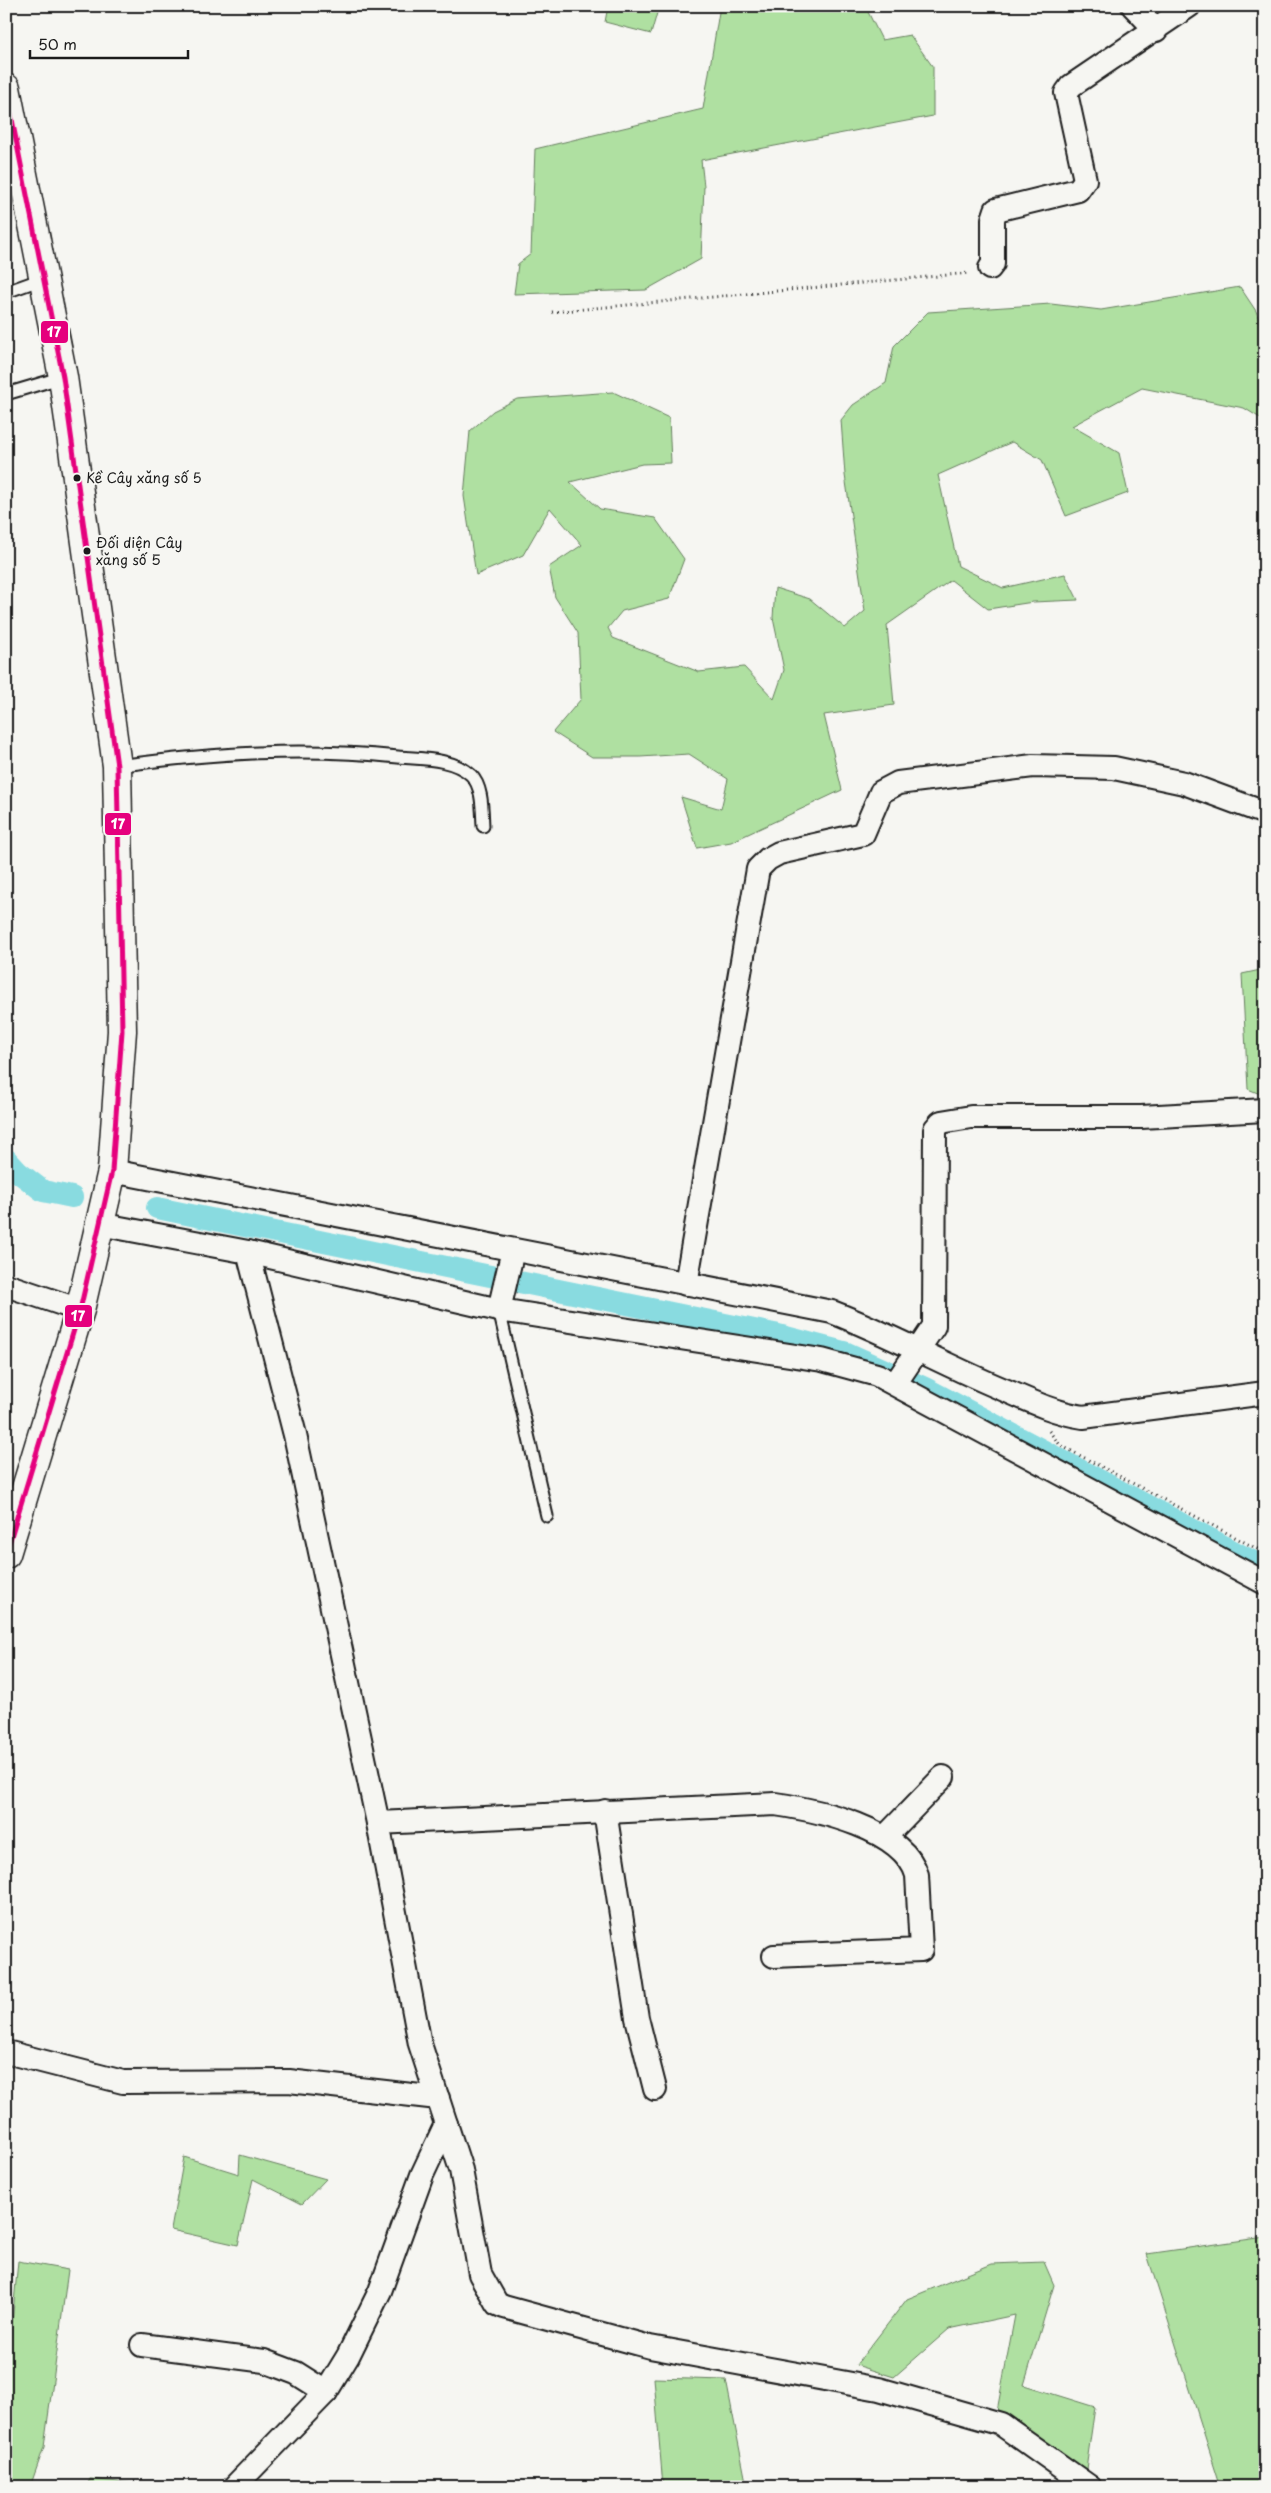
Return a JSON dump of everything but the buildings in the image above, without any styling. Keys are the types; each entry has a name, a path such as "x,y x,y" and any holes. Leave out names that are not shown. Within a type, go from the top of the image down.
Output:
{"highway":[{"path":"6,88 63,377 117,766 122,1031 112,1171 80,1310 6,1554"}],"street":[{"path":"1133,6 1156,30"},
{"path":"990,268 993,264 993,219 996,210 1078,190 1085,180 1066,94 1071,86 1189,6"},
{"path":"686,1284 758,869 768,859 779,853 863,834 881,792 898,783 1033,766 1114,768 1184,783 1265,812"},
{"path":"896,1384 934,1326 935,1129 941,1122 972,1117 1141,1117 1265,1110"},
{"path":"112,1171 832,1312 919,1350 967,1375 1065,1414 1083,1417 1265,1393"},
{"path":"99,1224 248,1252 499,1310 822,1360 877,1375 1265,1583"},
{"path":"499,1310 513,1250"},
{"path":"248,1252 295,1435 378,1823 420,2044 461,2170 480,2274 497,2304 650,2347 879,2389 1001,2424 1090,2487"},
{"path":"6,1285 80,1310"},
{"path":"884,1837 943,1777"},
{"path":"378,1823 775,1804 805,1808 872,1830 900,1849 914,1864 917,1875 922,1950 774,1956"},
{"path":"605,1811 637,2018 655,2089"},
{"path":"6,2052 123,2082 289,2081 438,2098"},
{"path":"236,2486 326,2392 348,2356 380,2291 422,2175 446,2124"},
{"path":"142,2345 264,2361 296,2373 326,2392"}],"lane":[{"path":"6,292 45,278"},
{"path":"6,394 63,377"},
{"path":"117,766 196,756 306,751 352,752 430,760 452,764 472,776 480,792 484,826"},
{"path":"499,1310 547,1516"}],"path":[{"path":"552,312 783,292 975,272 990,268"},
{"path":"1022,1398 1060,1445 1265,1553"}],"green space":[{"path":"608,6 659,6 651,34 605,22"},
{"path":"720,6 865,6 882,40 910,35 933,67 933,116 701,160 704,186 701,259 646,290 514,294 518,264 531,254 535,149 703,109"},
{"path":"1240,287 1256,311 1265,337 1265,421 1244,408 1142,388 1072,426 1119,453 1128,493 1066,516 1042,460 1012,442 938,475 958,566 1003,588 1065,574 1078,600 1033,602 988,609 951,580 887,625 894,705 824,715 842,790 731,842 697,848 681,797 721,809 728,779 689,754 592,757 553,732 581,699 578,633 555,597 549,567 582,545 550,508 523,555 476,575 464,496 470,431 493,411 517,399 613,392 669,418 671,463 642,464 570,482 600,509 655,518 684,559 669,599 622,611 608,628 613,638 699,672 744,667 774,699 784,670 773,618 775,588 810,599 845,628 865,611 845,475 841,420 853,405 886,383 894,346 928,312 1051,304 1101,310"},
{"path":"1265,969 1265,1096 1248,1089 1242,974"},
{"path":"240,2155 326,2179 302,2204 253,2179 238,2245 171,2230 184,2157 239,2174"},
{"path":"1265,2237 1265,2487 1221,2487 1147,2254"},
{"path":"18,2261 68,2270 44,2447 30,2487 6,2487 6,2386"},
{"path":"1044,2262 1054,2285 1024,2385 1095,2407 1085,2476 997,2411 1015,2315 949,2329 894,2377 856,2365 907,2299 992,2264"},
{"path":"654,2378 726,2380 747,2487 663,2487"},
{"path":"90,2479 166,2487 86,2487"}],"waterway":[{"path":"6,1159 18,1172 43,1191 72,1197"},
{"path":"157,1208 774,1334 847,1353 925,1388 1265,1568"}],"transit line":[{"name":"17","path":"6,89 63,377 117,766 122,1031 112,1171 80,1310 6,1553"}],"place":[{"name":"Kề Cây xăng số 5","path":"77,478"},
{"name":"Đối diện Cây xăng số 5","path":"87,551"}]}
